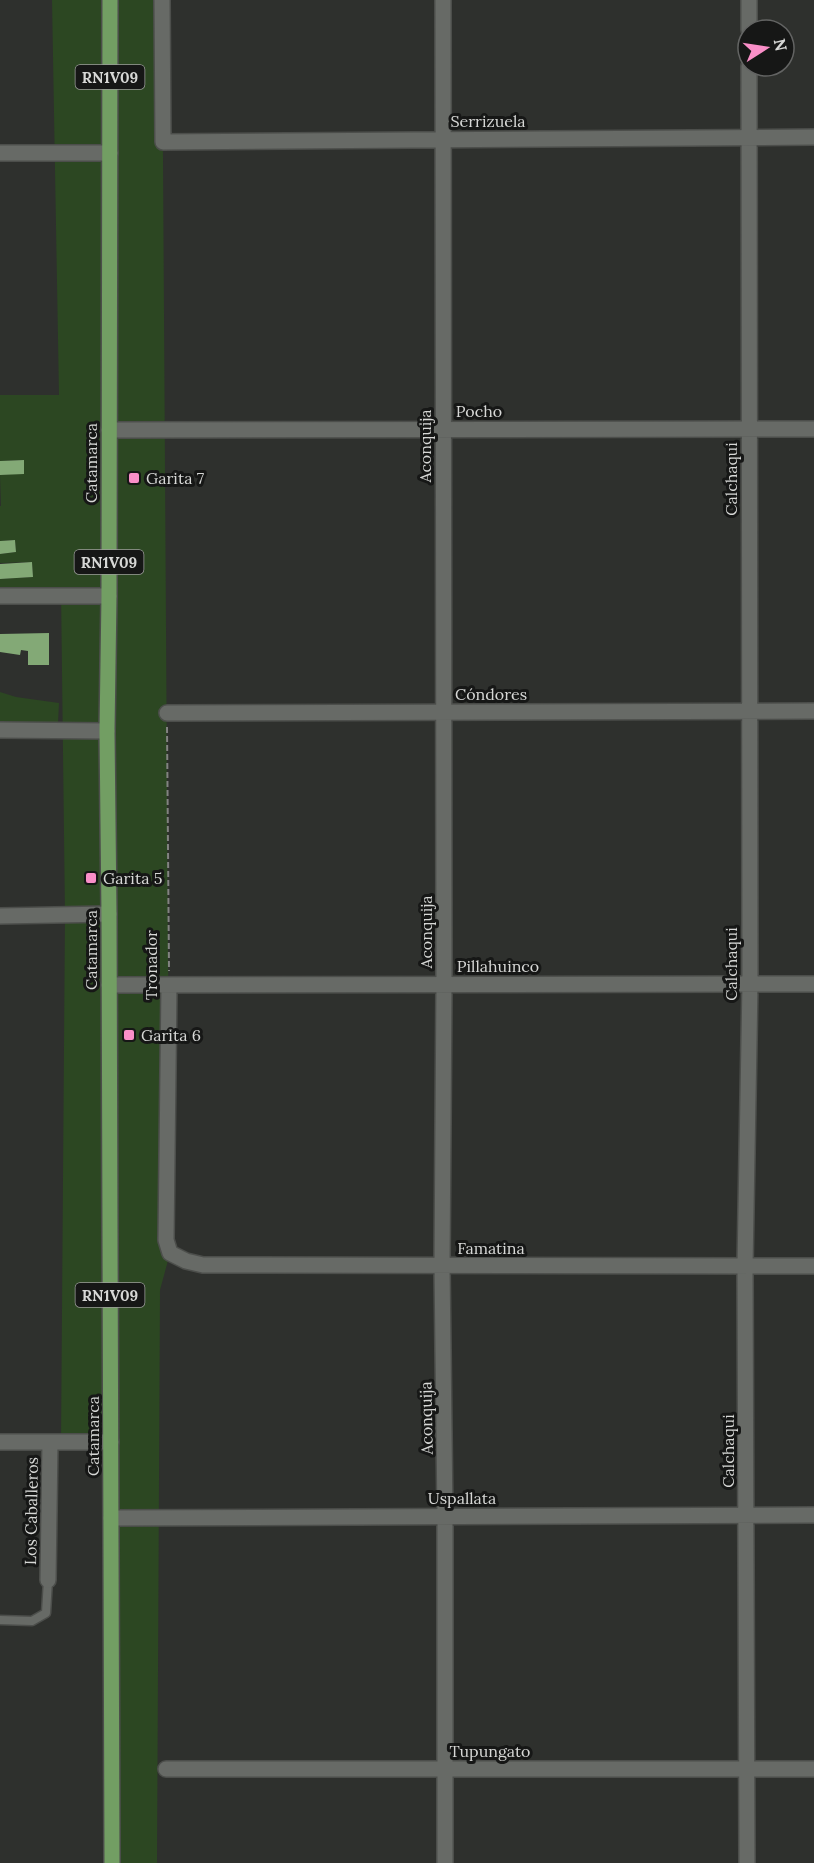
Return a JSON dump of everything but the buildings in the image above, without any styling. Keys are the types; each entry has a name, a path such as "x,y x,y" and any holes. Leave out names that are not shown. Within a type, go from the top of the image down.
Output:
{"main road":[{"name":"Catamarca","path":"110,0 107,731 112,1863"}],"street":[{"name":"Serrizuela","path":"162,0 163,142 814,137"},
{"name":"Aconquija","path":"443,0 442,1266 445,1863"},
{"path":"749,0 749,18"},
{"name":"Calchaqui","path":"747,1863 746,1266 750,984 749,78"},
{"path":"0,153 110,153"},
{"name":"Pocho","path":"109,430 814,429"},
{"path":"0,596 109,596"},
{"name":"Cóndores","path":"167,713 814,711"},
{"path":"0,730 107,731"},
{"path":"0,916 109,914"},
{"name":"Pillahuinco","path":"109,985 814,984"},
{"name":"Tronador","path":"169,985 166,1240 170,1253"},
{"name":"Famatina","path":"170,1253 186,1261 203,1265 814,1266"},
{"path":"0,1442 111,1442"},
{"name":"Los Caballeros","path":"48,1580 50,1442"},
{"name":"Uspallata","path":"111,1518 814,1515"},
{"name":"Tupungato","path":"165,1768 814,1769"}],"lane":[{"path":"0,1620 32,1621 46,1613 48,1580"}],"path":[{"name":"Tronador","path":"167,713 169,985"}],"green space":[{"path":"52,0 162,0 170,1253 160,1290 157,1863 112,1863 111,1442 61,1442 65,915 61,590 0,590 0,579 33,577 32,562 0,563 0,554 16,552 15,540 0,541 0,475 24,473 24,460 0,461 0,395 59,395"},
{"path":"0,692 16,697 59,703 58,723 0,722"}],"place":[{"name":"Garita 7","path":"134,478"},
{"name":"Garita 5","path":"91,878"},
{"name":"Garita 6","path":"129,1035"}]}
